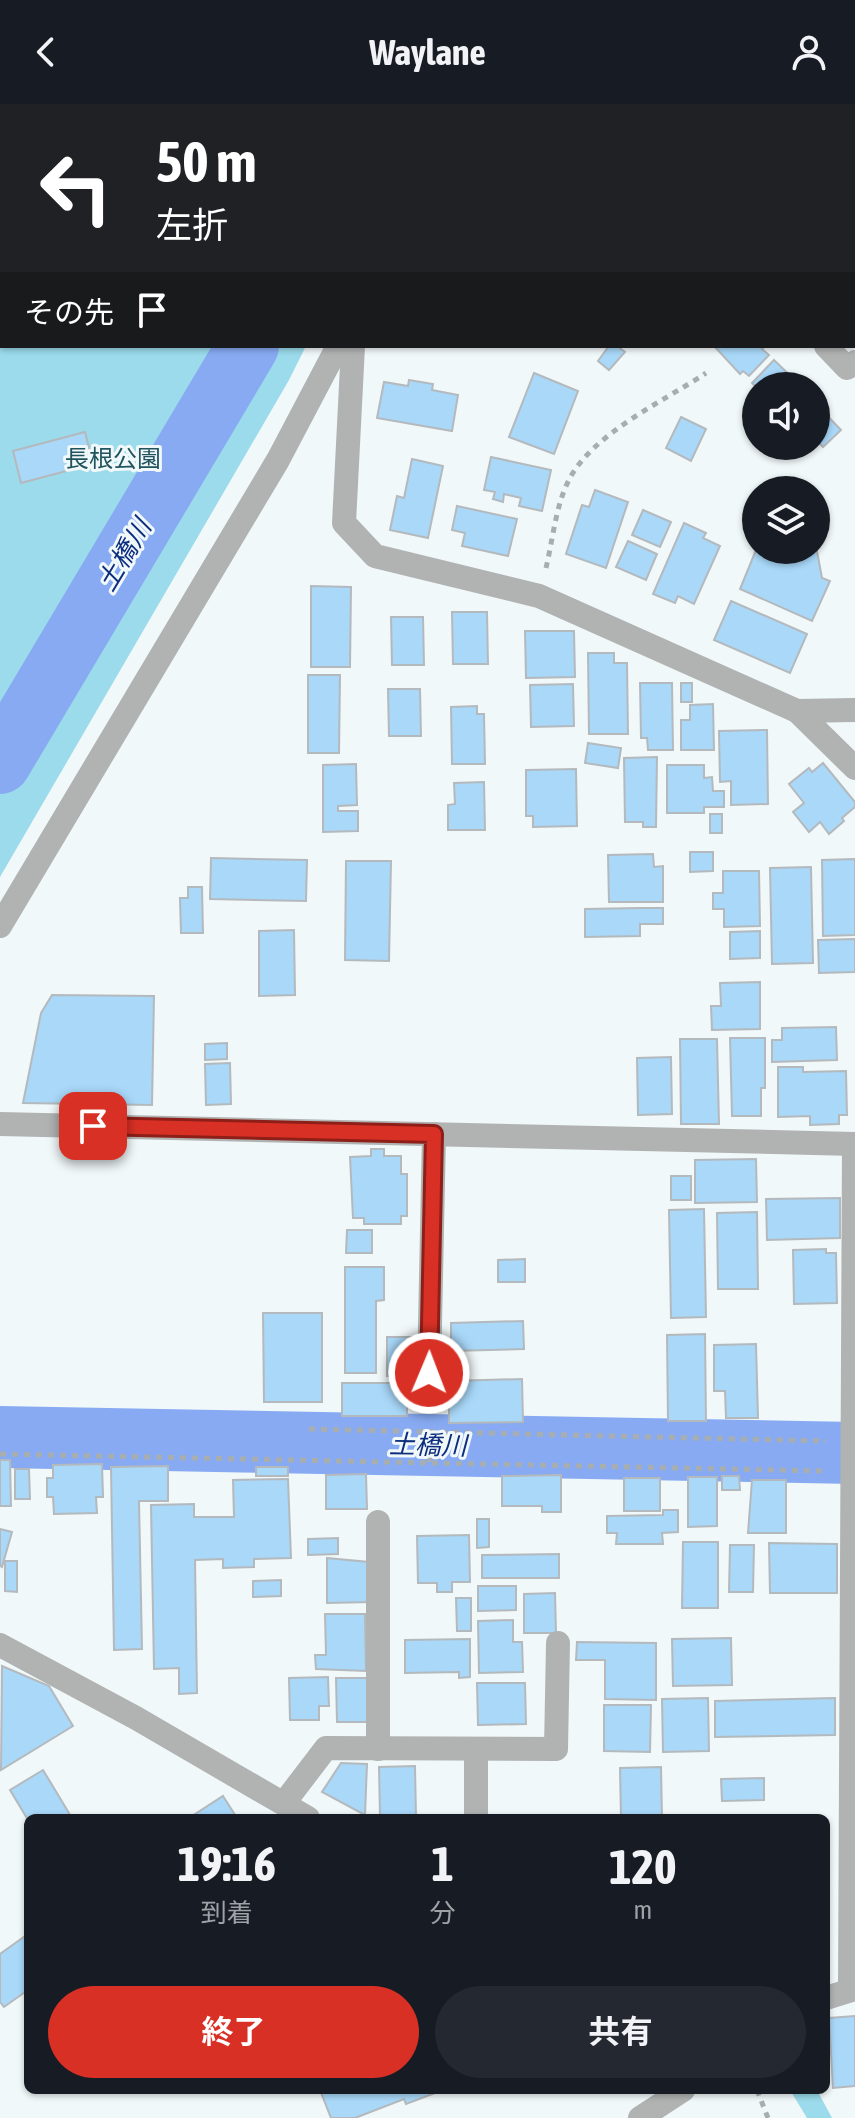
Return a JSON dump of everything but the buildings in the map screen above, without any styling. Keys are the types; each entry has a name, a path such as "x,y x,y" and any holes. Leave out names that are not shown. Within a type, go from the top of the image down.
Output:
{"street":[{"path":"0,926 278,460 337,348"},
{"path":"353,348 344,523 375,556 539,596 797,711 855,768"},
{"path":"828,348 847,368 855,362"},
{"path":"797,711 855,710"},
{"path":"0,1124 854,1144 852,1990 830,1997"},
{"path":"429,1373 434,1134"},
{"path":"378,1522 378,1749"},
{"path":"284,1803 326,1748 556,1749 558,1643"},
{"path":"0,1645 302,1814"},
{"path":"476,1751 476,1814"},
{"path":"640,2118 677,2094"}],"path":[{"path":"539,596 568,480 581,460 598,443 706,373"},
{"path":"309,1429 852,1442"},
{"path":"429,1462 430,1432"},
{"path":"0,1454 852,1471"},
{"path":"759,2094 768,2118"}],"green space":[{"name":"長根公園","path":"0,348 305,348 289,380 0,877"},
{"path":"792,2094 819,2094 832,2118 807,2118"}],"waterway":[{"name":"土橋川","path":"0,763 247,348"},
{"name":"土橋川","path":"0,1437 855,1453"}],"route":[{"path":"93,1126 434,1134 429,1373"}]}
